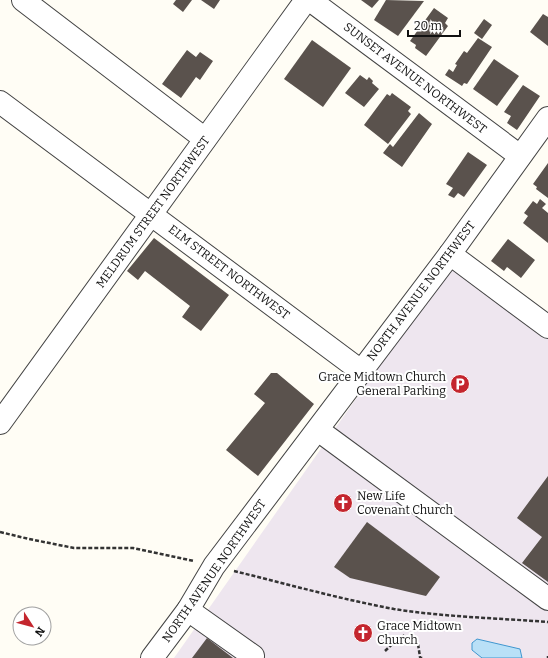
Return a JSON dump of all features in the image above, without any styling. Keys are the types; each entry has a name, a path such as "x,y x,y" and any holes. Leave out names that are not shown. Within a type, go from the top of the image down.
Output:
{"street":[{"path":"23,0 206,139"},
{"name":"MELDRUM STREET NORTHWEST","path":"0,423 306,0"},
{"name":"SUNSET AVENUE NORTHWEST","path":"310,0 520,156"},
{"name":"ELM STREET NORTHWEST","path":"0,102 361,371"},
{"name":"NORTH AVENUE NORTHWEST","path":"152,658 188,610 214,566 450,254 548,118"},
{"path":"450,254 548,327"},
{"path":"318,430 548,599"},
{"path":"188,610 253,656 251,658"}],"path":[{"path":"0,532 74,548 133,548 197,561"},
{"path":"226,568 334,597 395,609 548,622"},
{"path":"385,651 402,635 418,644 420,657 422,658"}],"shaded area":[{"path":"452,268 548,338 548,658 174,658 445,272"}],"water":[{"path":"477,639 520,649 522,658 482,658 472,650 472,643"}],"building":[{"path":"176,0 192,0 183,12 173,4"},
{"path":"201,0 220,0 214,9"},
{"path":"361,0 379,0 372,8"},
{"path":"386,0 424,1 398,36 374,20"},
{"path":"434,8 448,18 445,23 448,26 426,56 415,48 416,45 410,41"},
{"path":"543,14 548,17 548,46 530,32"},
{"path":"484,19 492,25 482,39 474,33"},
{"path":"478,38 492,47 467,84 464,83 462,86 445,75 449,69 453,72 457,65 455,64 464,51 467,53"},
{"path":"312,40 351,68 323,107 284,79"},
{"path":"187,50 196,57 200,52 213,61 200,80 196,77 181,98 162,84"},
{"path":"494,59 519,76 497,106 473,89"},
{"path":"360,75 367,80 369,77 373,81 372,83 379,89 364,107 345,93"},
{"path":"523,85 540,96 517,130 507,123 511,116 504,112"},
{"path":"392,93 411,107 408,111 411,114 388,144 364,125 387,94 390,96"},
{"path":"419,113 432,124 402,167 383,153 390,144 393,147"},
{"path":"468,152 487,165 464,197 458,193 454,198 448,195 453,188 446,184"},
{"path":"548,163 548,198 536,189 537,187 533,184"},
{"path":"540,199 546,204 542,208 548,213 548,243 523,223 528,216 524,213 533,201 537,204"},
{"path":"154,238 229,295 201,331 182,317 190,306 145,271 138,280 127,271"},
{"path":"508,239 535,260 521,278 507,267 504,271 491,261"},
{"path":"271,373 277,373 314,404 258,476 226,450 265,403 254,394"},
{"path":"548,476 548,582 522,563 542,537 517,518"},
{"path":"367,522 440,577 426,596 350,578 334,567"},
{"path":"207,638 233,658 192,658"}],"place":[{"name":"Grace Midtown Church General Parking","path":"460,384"},
{"name":"New Life Covenant Church","path":"343,503"},
{"name":"Grace Midtown Church","path":"363,633"}]}
